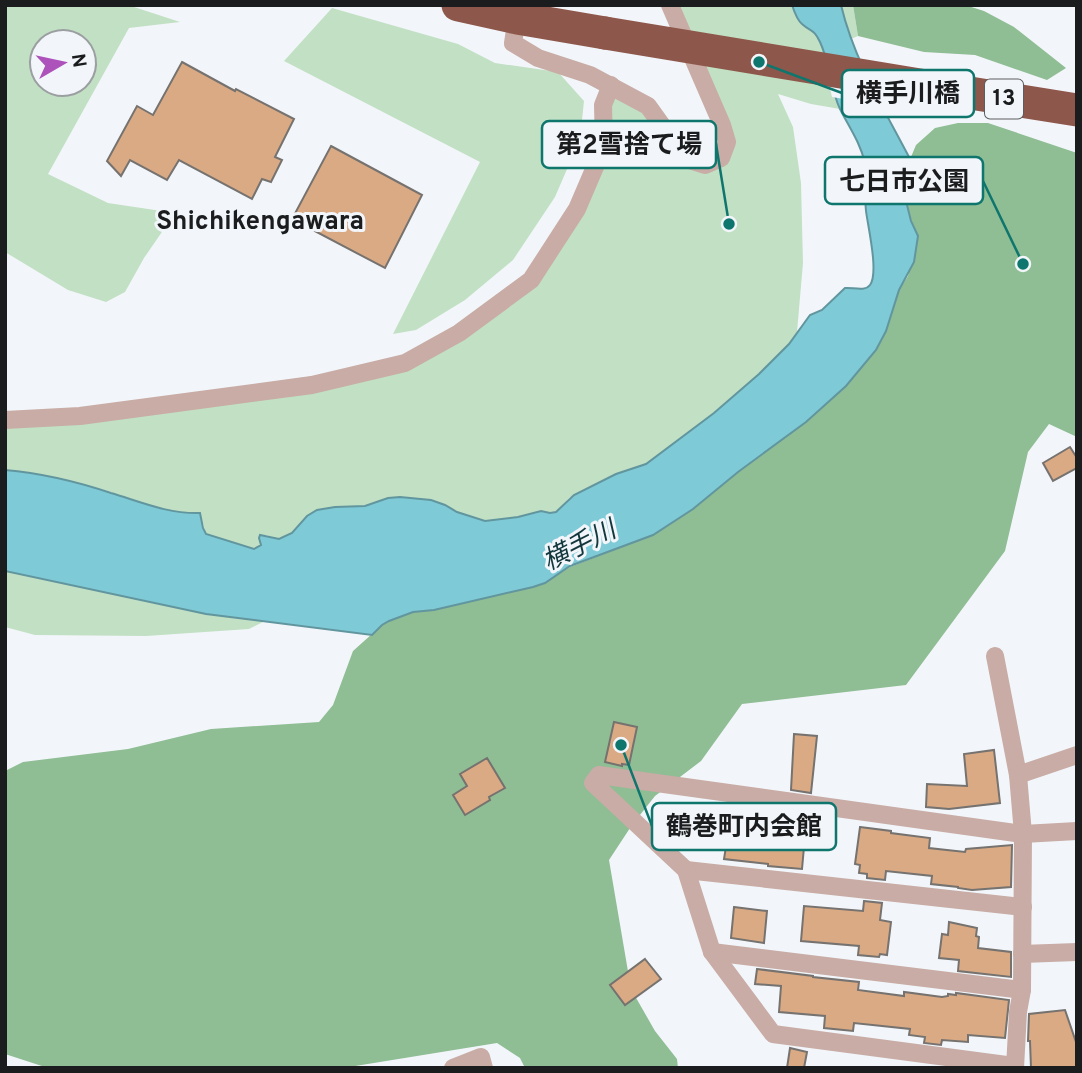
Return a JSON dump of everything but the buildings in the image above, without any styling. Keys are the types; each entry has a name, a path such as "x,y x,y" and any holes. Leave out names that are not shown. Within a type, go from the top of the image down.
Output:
{"highway":[{"name":"13","path":"458,5 605,33 1077,110"}],"street":[{"path":"517,18 513,43 538,58 590,75 648,106 686,159 705,165 721,158 727,142 670,5"},
{"path":"5,419 80,416 298,387 405,363 459,333 531,280 577,209 604,146 603,105 611,85"},
{"path":"995,656 1018,775 1023,834 1022,990 1015,1067 774,1034 712,952 686,870 593,783 599,775 1023,834 1077,831"},
{"path":"1018,775 1077,755"},
{"path":"686,870 1023,907"},
{"path":"712,952 1022,990"},
{"path":"1022,954 1077,952"},
{"path":"453,1068 481,1057 484,1068"}],"green space":[{"path":"5,5 128,5 180,22 129,28 98,84 98,28 28,28 28,98 90,98 48,174 108,203 175,213 144,258 125,292 106,302 68,290 5,252"},
{"path":"670,5 792,5 801,24 815,32 821,43 840,109 778,94 793,127 801,183 803,263 797,332 789,344 759,374 714,413 646,464 616,474 569,498 557,512 540,511 485,521 431,500 389,498 365,506 317,510 307,516 292,533 279,539 266,535 261,545 254,549 206,534 200,513 166,509 72,481 5,470 5,420 405,363 531,280 604,146 611,85 648,106 686,159 704,165 727,142"},
{"path":"841,5 853,5 858,36 851,39"},
{"path":"853,5 965,5 984,11 1014,27 1066,68 1047,80 975,55 924,52 858,36"},
{"path":"332,8 458,44 495,63 558,72 584,101 580,139 555,197 513,260 465,300 416,330 393,334 480,162 284,61"},
{"path":"958,123 988,123 1077,153 1077,437 1049,424 1028,452 1005,551 906,685 742,704 701,761 655,796 609,860 631,989 655,1031 677,1059 678,1068 525,1068 520,1058 497,1043 343,1068 48,1068 5,1054 5,771 23,762 128,749 211,729 319,722 333,705 353,651 389,621 414,612 434,610 545,583 570,567 653,535 671,524 806,422 846,386 882,340 899,290 908,276 918,236 904,193 906,169 916,145 935,128"},
{"path":"5,571 206,614 265,621 249,629 146,636 35,635 5,627"}],"water":[{"name":"横手川","path":"792,5 841,5 862,65 910,159 906,169 904,193 918,236 914,262 899,290 886,331 876,350 846,386 806,422 693,509 653,535 570,566 545,583 434,610 413,612 389,621 372,635 206,614 5,571 5,470 72,482 166,509 200,513 206,534 254,549 261,545 260,535 279,539 292,533 307,516 317,510 365,506 388,498 431,500 485,521 541,511 556,512 574,495 616,474 646,464 714,413 759,374 789,344 810,315 822,310 845,288 868,287 872,279 873,261 866,211 866,169 863,155 840,109 820,42 799,20"}],"pier":[{"path":"823,58 863,60 887,106 832,97"}],"place":[{"name":"横手川橋","path":"759,62"},
{"name":"第2雪捨て場","path":"729,224"},
{"name":"七日市公園","path":"1023,264"},
{"name":"鶴巻町内会館","path":"621,745"}],"district":[{"name":"Shichikengawara","path":"260,222"}]}
